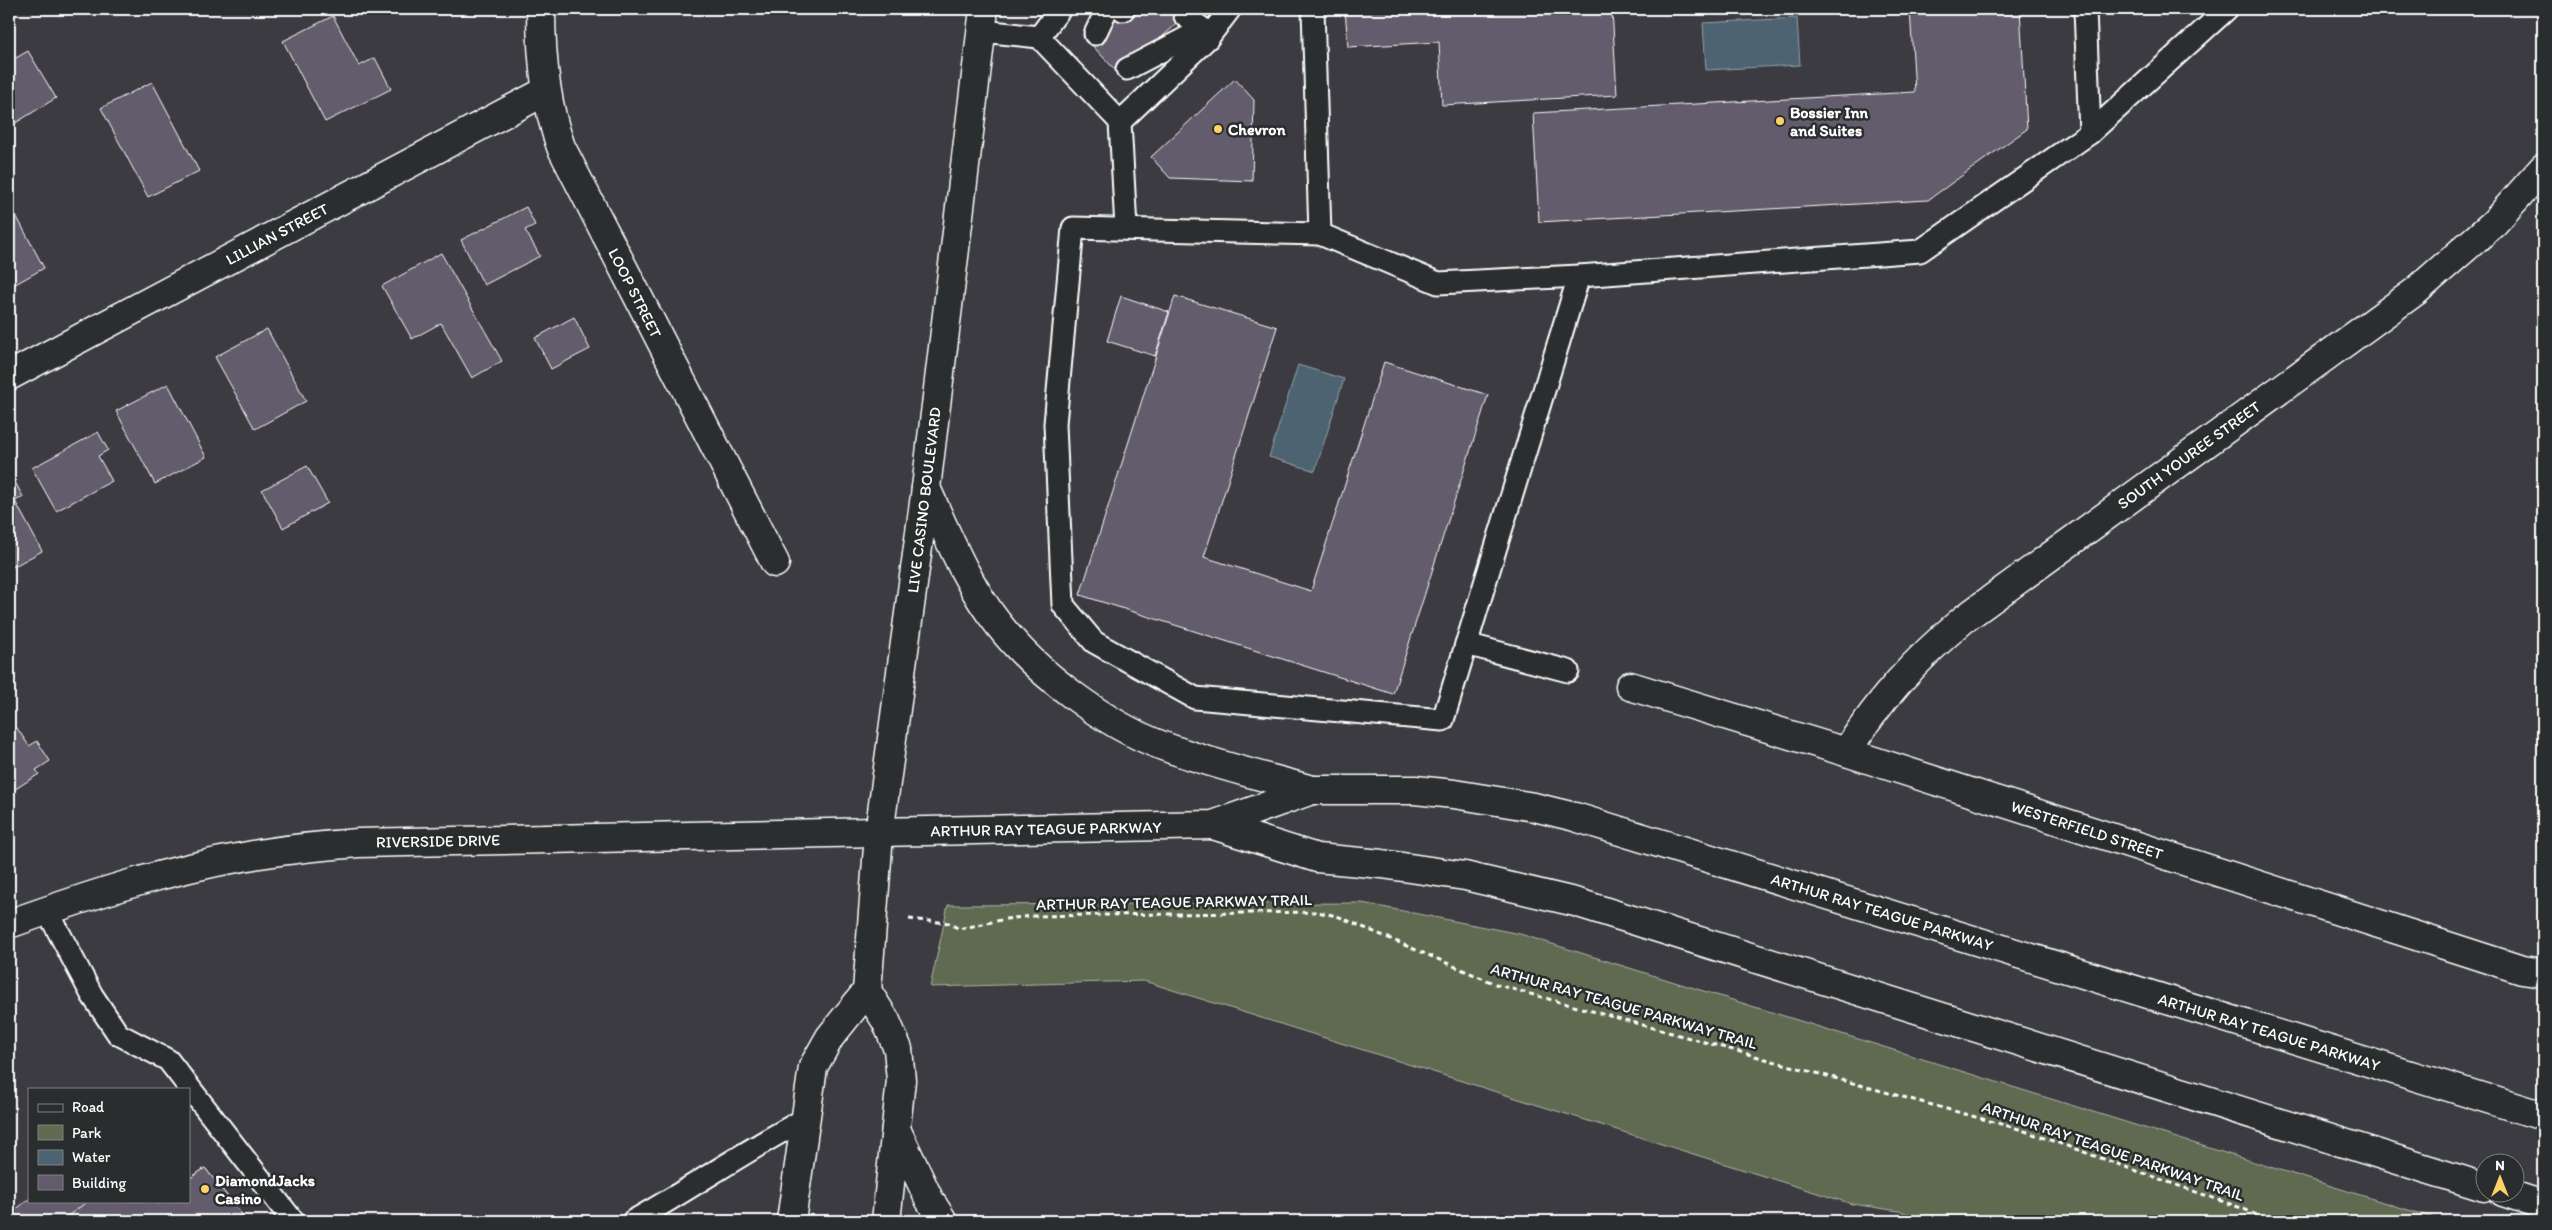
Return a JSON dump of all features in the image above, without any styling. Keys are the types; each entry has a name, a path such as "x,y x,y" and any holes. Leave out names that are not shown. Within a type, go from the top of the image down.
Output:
{"street":[{"name":"LOOP STREET","path":"541,9 546,91 552,122 572,171 775,563"},
{"name":"LIVE CASINO BOULEVARD","path":"867,991 879,834 926,488 983,20"},
{"name":"LILLIAN STREET","path":"9,376 546,91"},
{"name":"SOUTH YOUREE STREET","path":"1846,752 1899,678 1964,619 2416,291 2488,228 2543,168"},
{"path":"926,488 968,576 999,625 1039,668 1065,689 1118,723 1162,746 1312,790"},
{"name":"WESTERFIELD STREET","path":"1630,686 1846,752 2522,970 2543,973"},
{"name":"ARTHUR RAY TEAGUE PARKWAY","path":"879,834 1213,825 1312,790 1415,790 1454,794 1534,807 1576,818 2543,1116"},
{"name":"ARTHUR RAY TEAGUE PARKWAY","path":"1213,825 1317,858 1382,864 1465,876 1575,902 2474,1184"},
{"name":"RIVERSIDE DRIVE","path":"9,924 133,883 220,861 281,850 358,843 879,834"},
{"path":"791,1221 813,1068 830,1036 867,991 886,1021 898,1049 901,1080 886,1221"},
{"path":"896,1128 929,1199 943,1221"},
{"path":"2524,1199 2543,1205"}],"lane":[{"path":"1039,37 1060,9"},
{"path":"1095,34 1117,9"},
{"path":"1206,33 1211,9"},
{"path":"1127,69 1206,33 1216,9"},
{"path":"1120,122 1230,9"},
{"path":"1313,9 1320,234"},
{"path":"2085,9 2090,133"},
{"path":"1579,276 1443,720 1195,698 1094,642 1063,605 1055,424 1073,228 1320,234 1438,283 1579,276 1920,251 2090,133 2227,9"},
{"path":"1185,16 1206,33"},
{"path":"983,20 1039,37 1120,122 1126,228"},
{"path":"1155,44 1206,33"},
{"path":"1466,644 1568,671"},
{"path":"48,910 92,995 118,1034 168,1060 190,1088"},
{"path":"190,1088 293,1221"},
{"path":"632,1221 685,1192 760,1143 807,1118"}],"path":[{"name":"ARTHUR RAY TEAGUE PARKWAY TRAIL","path":"873,915 949,923 959,929 1006,919 1032,916 1317,912 1337,916 1498,985 2019,1129 2244,1209 2269,1221"}],"green space":[{"path":"1362,903 1520,934 2444,1221 1933,1221 1899,1211 1852,1204 1144,981 930,987 948,905"}],"water":[{"path":"1797,18 1800,65 1706,70 1703,23"},
{"path":"1298,365 1344,379 1315,471 1269,457"}],"building":[{"path":"1124,9 1193,9 1120,75 1088,41"},
{"path":"1345,9 1612,9 1617,95 1442,105 1439,42 1348,47"},
{"name":"Bossier Inn and Suites","path":"1910,9 2020,9 2027,129 1928,200 1539,222 1533,113 1915,92"},
{"path":"333,16 359,66 375,58 391,89 325,122 283,41"},
{"path":"28,51 56,98 9,127 9,62"},
{"name":"Chevron","path":"1235,79 1254,100 1252,181 1170,178 1151,157"},
{"path":"152,82 199,171 148,197 101,108"},
{"path":"9,202 44,268 12,286 9,280"},
{"path":"526,207 535,225 525,230 540,256 484,285 461,240"},
{"path":"441,253 502,361 472,378 441,323 412,339 382,286"},
{"path":"1121,296 1169,312 1155,356 1107,341"},
{"path":"1175,296 1277,327 1204,557 1311,591 1384,362 1488,395 1393,694 1080,595"},
{"path":"574,317 590,349 551,369 535,338"},
{"path":"267,329 306,401 255,429 215,357"},
{"path":"168,384 206,457 155,484 116,411"},
{"path":"98,432 108,450 98,456 112,481 56,511 32,468"},
{"path":"307,466 328,503 283,528 262,490"},
{"path":"14,480 23,497 15,501 42,551 9,569 9,483"},
{"path":"17,728 29,746 37,741 50,761 36,770 39,774 9,793 9,733"},
{"name":"DiamondJacks Casino","path":"205,1168 247,1221 9,1221 9,1215 28,1200 28,1202 190,1202 190,1178"},
{"name":"DiamondJacks Casino","path":"205,1168 247,1221 61,1221 87,1202 158,1202 159,1204 162,1202 190,1202 190,1178"}],"place":[{"name":"Bossier Inn and Suites","path":"1780,121"},
{"name":"Chevron","path":"1218,129"},
{"name":"DiamondJacks Casino","path":"205,1189"}]}
